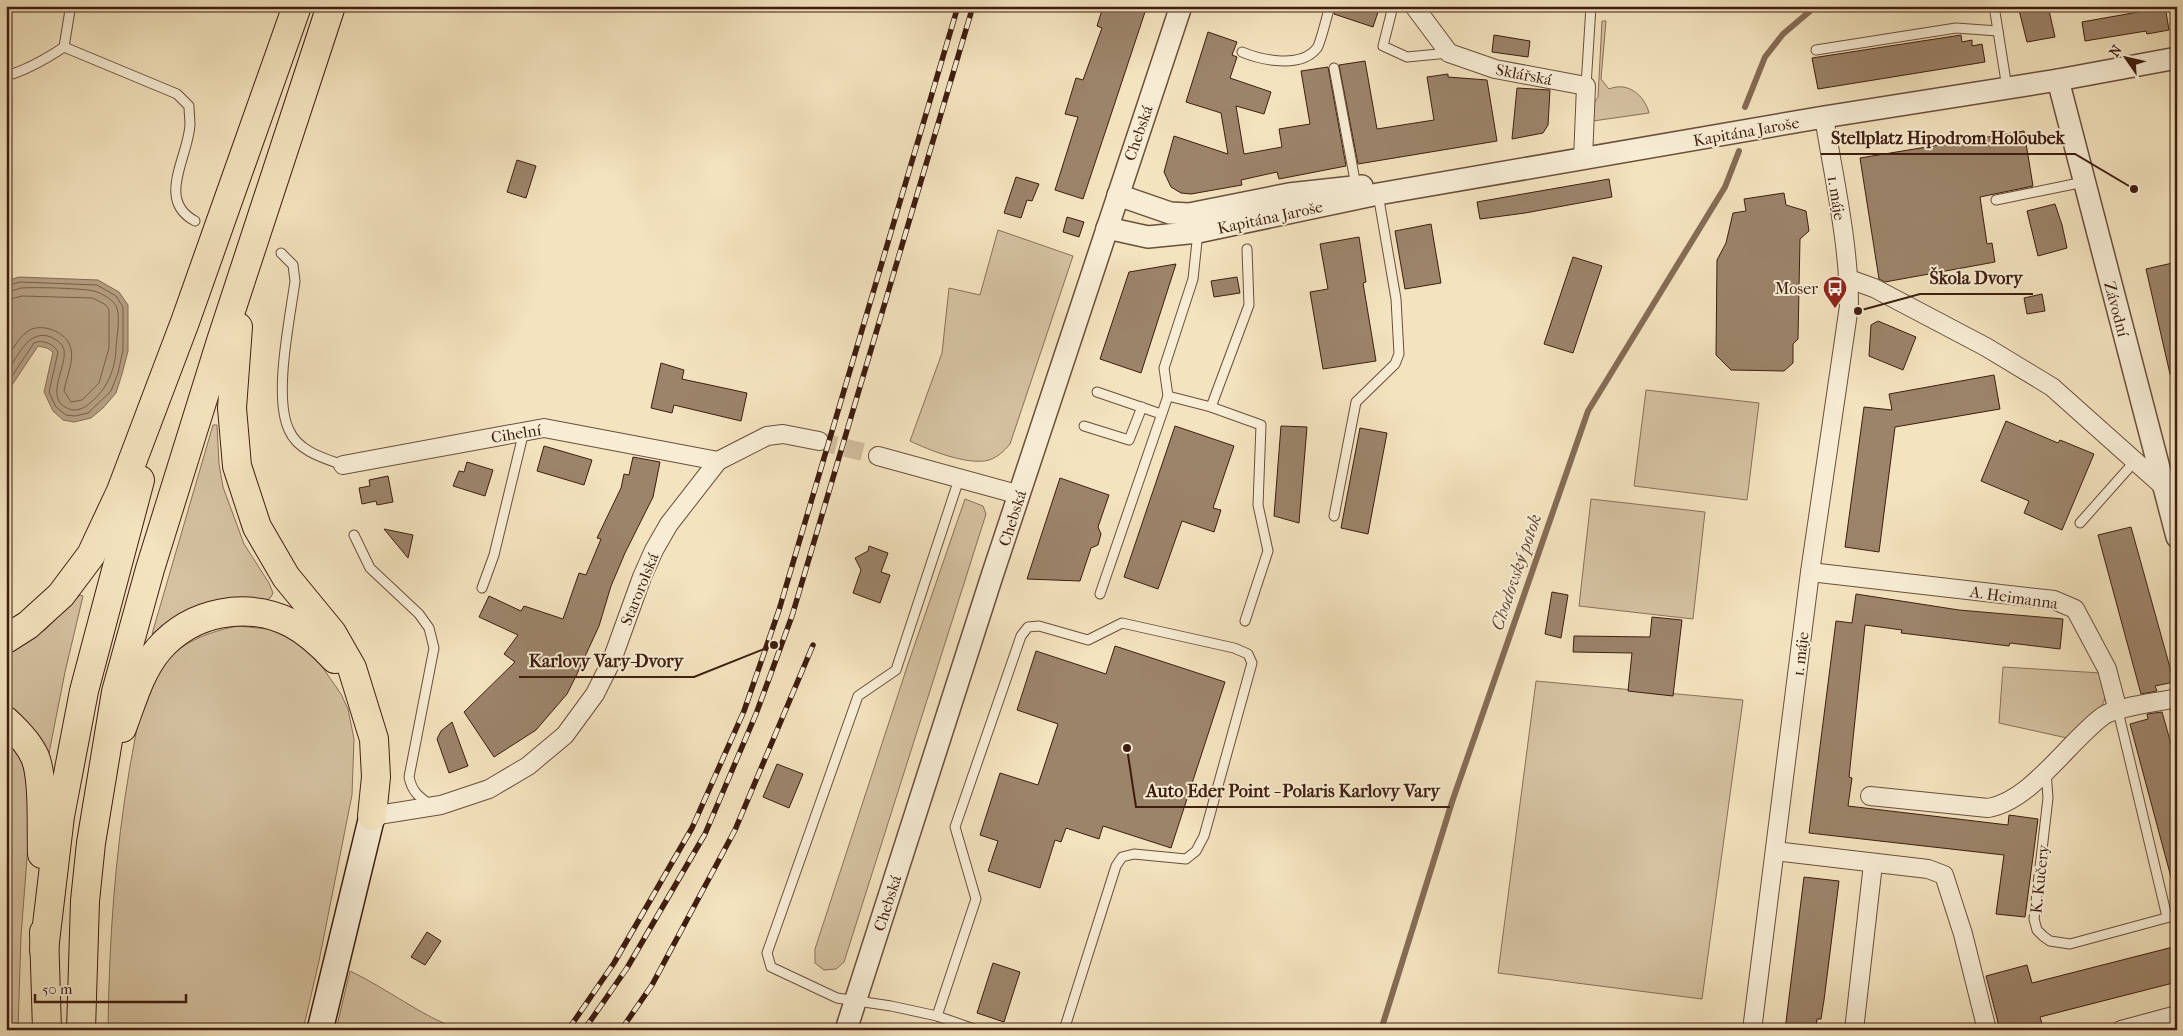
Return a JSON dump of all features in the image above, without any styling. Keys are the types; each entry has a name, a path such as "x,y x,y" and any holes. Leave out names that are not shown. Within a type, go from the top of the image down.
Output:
{"highway":[{"path":"6,639 28,625 61,595 91,555 121,491 186,322 297,6"},
{"path":"80,1030 85,901 100,786 116,692 148,578 221,341 331,6"},
{"path":"250,254 236,344 232,408 237,466 257,527 286,577 332,633 352,668 370,724 376,758 372,816"},
{"path":"44,950 60,816 84,691 124,539 186,322"},
{"path":"100,786 149,664 170,638 198,620 214,615 247,611 278,618 292,624 320,643 338,661 360,695"},
{"path":"6,721 20,735 35,758 40,784 47,1030"}],"main road":[{"path":"320,1030 372,816"}],"street":[{"name":"Chebská","path":"846,1030 1180,6"},
{"path":"1414,6 1449,53"},
{"name":"Sklářská","path":"1449,53 1495,69 1586,86"},
{"name":"Kapitána Jaroše","path":"1107,228 1148,237 1198,232 1434,184 1824,117 2007,89 2177,58"},
{"name":"Závodní","path":"2058,80 2177,537"},
{"path":"1583,159 1586,86"},
{"name":"1. máje","path":"1752,1030 1810,572 1849,306 1849,279 1824,117"},
{"name":"Kapitána Jaroše","path":"1118,195 1170,213 1189,214 1288,194 1356,186 1434,184"},
{"path":"1849,279 1874,288 1986,348 2052,387 2164,487"},
{"name":"Cihelní","path":"343,465 544,428 718,461"},
{"name":"Starorolská","path":"372,816 432,806 489,789 528,766 565,735 594,694 612,660 642,577 654,550 669,524 718,461 767,436 784,434 819,441"},
{"path":"878,456 1020,494"},
{"name":"A. Heimanna","path":"1810,572 2054,600 2066,604 2075,609 2106,669 2118,711"},
{"path":"1870,796 1927,800 1988,808 2002,805 2046,771 2104,715 2118,711 2176,704"},
{"path":"1775,851 1928,869 1944,875 1963,934 1987,1030"},
{"path":"1854,1030 1873,864"},
{"path":"2126,1029 2177,1015"}],"lane":[{"path":"1242,52 1259,59 1284,61 1305,56 1317,48 1330,6"},
{"path":"1393,6 1383,46 1407,57 1449,53"},
{"path":"1586,86 1591,6"},
{"path":"1994,6 2007,89"},
{"path":"6,76 43,60 64,47 70,10"},
{"path":"1816,50 1956,28 1998,31"},
{"path":"64,47 177,94 189,106 190,126 175,182 177,204 184,215 195,221"},
{"path":"1334,68 1356,186"},
{"path":"1996,200 2084,182"},
{"path":"1334,516 1356,402 1395,364 1399,354 1396,299 1378,194"},
{"path":"1100,594 1168,396 1164,368 1192,279 1198,232"},
{"path":"1211,407 1249,305 1247,249"},
{"path":"281,253 293,265 295,281 283,377 282,412 289,432 305,450 343,465"},
{"path":"1098,392 1161,414"},
{"path":"1168,396 1211,407 1261,425 1258,505 1268,551 1245,621"},
{"path":"1084,426 1129,440 1142,407"},
{"path":"482,588 494,554 524,431"},
{"path":"2080,523 2135,461"},
{"path":"959,479 896,670 858,696 768,953 771,967 837,998 936,1016 977,1030"},
{"path":"354,535 370,568 419,614 429,628 434,648 408,777 416,796 432,806"},
{"path":"936,1016 976,899 955,827 1021,636 1028,627 1039,626 1088,640 1122,623 1234,648 1248,654 1252,664 1204,836 1196,851 1186,859 1134,854 1122,857 1116,866 1064,1030"},
{"path":"2118,711 2167,917"},
{"name":"K. Kučery","path":"2046,771 2048,798 2034,919 2037,930 2050,941 2070,944 2177,915"}],"shaded area":[{"path":"1602,21 1606,21 1601,79 1609,89 1623,87 1635,92 1644,101 1649,113 1593,121 1594,103 1598,97"},
{"path":"998,230 1073,256 1010,444 1001,454 992,459 970,461 938,453 910,441 942,353 949,288 980,295"},
{"path":"1646,390 1759,403 1747,500 1634,486"},
{"path":"213,425 217,425 219,464 223,487 244,544 269,583 273,593 265,602 192,610 173,619 152,634"},
{"path":"965,499 983,506 986,514 844,962 836,969 824,970 815,963 815,949 908,664"},
{"path":"1591,499 1705,512 1693,619 1579,606"},
{"path":"80,595 83,596 65,672 49,753 46,752 21,715 6,701 6,656 46,629"},
{"path":"237,626 268,629 290,638 314,655 341,694 348,709 354,739 352,795 319,961 303,1030 108,1030 111,930 120,831 141,710 151,683 158,671 174,653 199,638"},
{"path":"2003,667 2101,673 2105,698 2102,706 2093,716 2067,738 1999,723"},
{"path":"1536,681 1743,700 1702,999 1498,973"},
{"path":"6,735 20,755 30,784 31,806 21,936 18,1030 6,1030"},
{"path":"350,971 418,1010 460,1030 336,1030"}],"water":[{"path":"19,277 98,280 119,292 128,305 128,351 116,393 91,418 74,422 63,420 53,411 44,392 53,352 47,348 38,346 6,394 6,281"}],"building":[{"path":"1111,6 1147,6 1083,199 1055,190 1078,117 1065,114 1076,78 1083,80 1102,28 1097,26 1102,10 1110,12"},
{"path":"1336,6 1380,6 1373,27 1334,14"},
{"path":"2018,6 2048,6 2055,37 2027,42"},
{"path":"2165,6 2169,30 2147,34 2146,31 2085,41 2082,22 2144,11 2143,8"},
{"path":"1208,32 1237,42 1232,55 1237,57 1230,78 1271,92 1264,114 1236,106 1244,154 1282,147 1279,129 1310,124 1301,71 1328,67 1346,166 1279,179 1277,172 1241,180 1242,185 1191,194 1181,193 1171,187 1164,172 1174,136 1228,154 1221,113 1186,102"},
{"path":"1494,35 1530,41 1528,57 1492,52"},
{"path":"1961,35 1962,42 1972,40 1972,46 1982,44 1985,62 1818,89 1812,58"},
{"path":"1365,61 1377,129 1434,120 1427,77 1448,74 1448,77 1487,80 1497,141 1358,164 1339,65"},
{"path":"1517,88 1550,90 1548,125 1543,133 1512,139"},
{"path":"2024,131 2033,186 1980,197 1987,244 1992,243 1995,262 1885,282 1879,279 1860,158"},
{"path":"517,160 536,166 526,198 507,192"},
{"path":"1016,177 1039,184 1032,201 1027,200 1021,218 1004,213"},
{"path":"1609,179 1612,197 1480,219 1477,202"},
{"path":"1784,193 1786,205 1806,211 1809,231 1800,239 1798,339 1793,344 1793,363 1784,371 1731,370 1716,355 1717,260 1726,243 1733,213 1746,211 1744,199"},
{"path":"2055,204 2067,248 2038,256 2027,211"},
{"path":"1067,217 1084,222 1079,237 1063,232"},
{"path":"1431,224 1441,283 1405,289 1395,231"},
{"path":"1359,237 1366,282 1363,283 1376,361 1323,369 1310,292 1328,289 1320,244"},
{"path":"1573,257 1602,266 1573,353 1544,344"},
{"path":"2177,262 2177,373 2170,374 2146,269"},
{"path":"1176,264 1141,373 1100,359 1129,272"},
{"path":"1237,277 1240,293 1214,297 1211,281"},
{"path":"2042,294 2045,311 2027,314 2024,298"},
{"path":"1878,321 1916,337 1903,370 1869,356 1871,325"},
{"path":"661,363 684,370 682,379 747,393 741,421 674,405 672,413 651,408"},
{"path":"1994,375 2000,409 1895,427 1879,552 1845,547 1864,407 1892,410 1889,394"},
{"path":"2006,421 2058,443 2060,440 2094,454 2062,530 2024,513 2029,501 1981,481"},
{"path":"1175,426 1234,446 1213,508 1221,510 1214,532 1182,521 1158,589 1124,577"},
{"path":"1281,426 1307,427 1299,523 1274,516"},
{"path":"1360,428 1387,433 1368,534 1341,528"},
{"path":"544,446 592,460 584,485 537,471"},
{"path":"633,457 660,462 653,497 625,553 611,586 599,626 576,676 567,694 536,730 494,757 464,712 515,662 504,654 518,635 479,617 489,596 521,611 524,606 563,619 579,573 586,575 601,539 597,538 621,488 624,474 629,475"},
{"path":"467,462 493,470 485,496 453,486 459,471 464,472"},
{"path":"388,476 393,502 377,505 376,501 362,504 359,488 370,486 369,480"},
{"path":"1060,478 1109,495 1098,527 1101,534 1098,545 1091,548 1080,581 1027,579"},
{"path":"2131,527 2174,682 2155,686 2157,691 2141,694 2098,535"},
{"path":"384,529 413,535 408,558"},
{"path":"869,546 888,553 881,572 890,575 880,603 853,593 861,570 855,558 868,551"},
{"path":"1552,592 1568,595 1561,638 1545,634"},
{"path":"1856,594 1959,610 2063,619 2060,649 2010,643 2009,646 1901,633 1902,630 1865,625 1849,777 1852,778 1848,806 2008,825 2009,815 2038,819 2025,917 1996,914 2004,855 1809,833 1836,621 1852,623"},
{"path":"1652,617 1682,620 1673,696 1628,691 1632,653 1573,652 1574,636 1650,637"},
{"path":"1115,646 1225,682 1171,848 1103,826 1099,839 1066,828 1061,842 1055,840 1040,888 988,871 998,841 980,835 1000,773 1038,785 1058,724 1017,710 1036,651 1106,674"},
{"path":"2162,712 2177,765 2177,880 2172,881 2130,724 2148,719 2147,714"},
{"path":"452,722 468,766 449,773 437,739 441,731"},
{"path":"777,764 803,774 789,808 763,797"},
{"path":"1804,877 1839,881 1821,1019 1817,1019 1816,1030 1785,1030"},
{"path":"427,932 441,941 425,965 411,957"},
{"path":"2177,946 2177,982 2040,1017 2044,1030 2000,1030 1986,976 2027,965 2032,983"},
{"path":"993,963 1020,972 1004,1022 977,1013"}],"waterway":[{"name":"Chodovský potok","path":"1745,107 1765,57 1783,34 1816,6"},
{"name":"Chodovský potok","path":"1381,1030 1452,802 1588,411 1725,187 1739,151"}],"tunnel":[{"path":"819,441 878,456"}],"railway":[{"path":"568,1030 614,963 692,828 744,711 779,610 958,6"},
{"path":"584,1030 627,968 705,834 756,714 792,616 973,6"},
{"path":"621,1030 652,985 735,830 813,645"}],"place":[{"name":"Stellplatz Hipodrom Holoubek","path":"2134,189"},
{"name":"Moser","path":"1835,309"},
{"name":"Škola Dvory","path":"1858,311"},
{"name":"Karlovy Vary-Dvory","path":"774,645"},
{"name":"Auto Eder Point - Polaris Karlovy Vary","path":"1127,748"}]}
